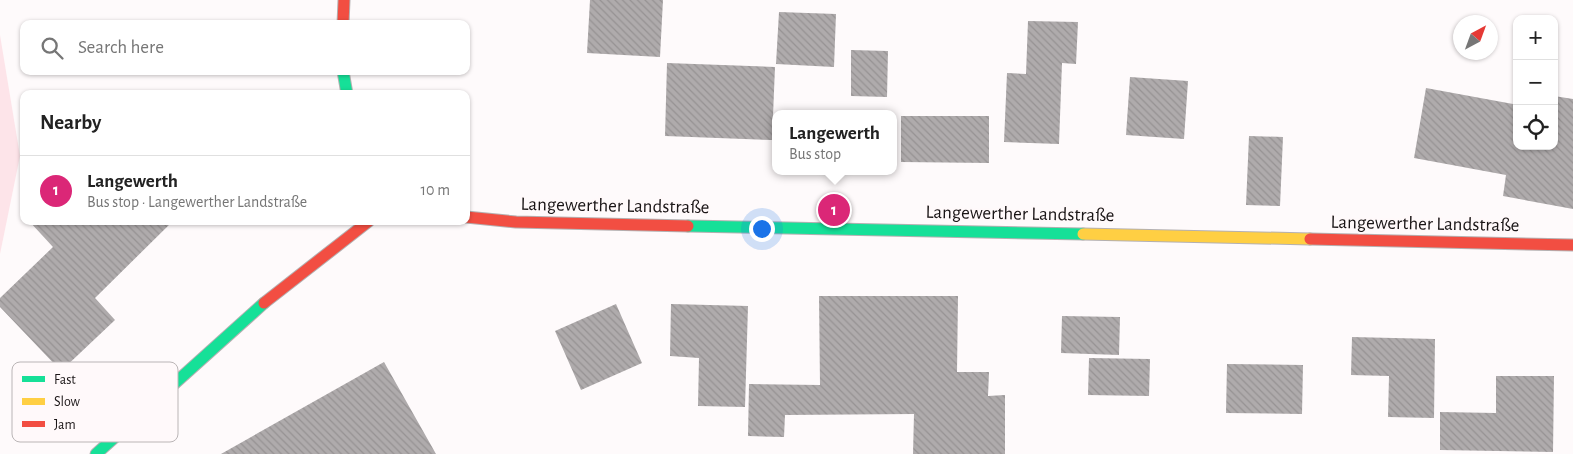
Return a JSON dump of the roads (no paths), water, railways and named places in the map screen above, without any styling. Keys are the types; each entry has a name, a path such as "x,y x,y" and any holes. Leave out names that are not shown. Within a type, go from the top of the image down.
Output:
{"main road":[{"path":"342,20 344,0"},
{"path":"345,75 346,90"},
{"name":"Langewerther Landstraße","path":"470,217 482,220 526,222 1573,245"},
{"path":"178,380 249,316 364,225"},
{"path":"96,454 109,442"}],"place":[{"name":"Langewerth","path":"834,210"}]}
